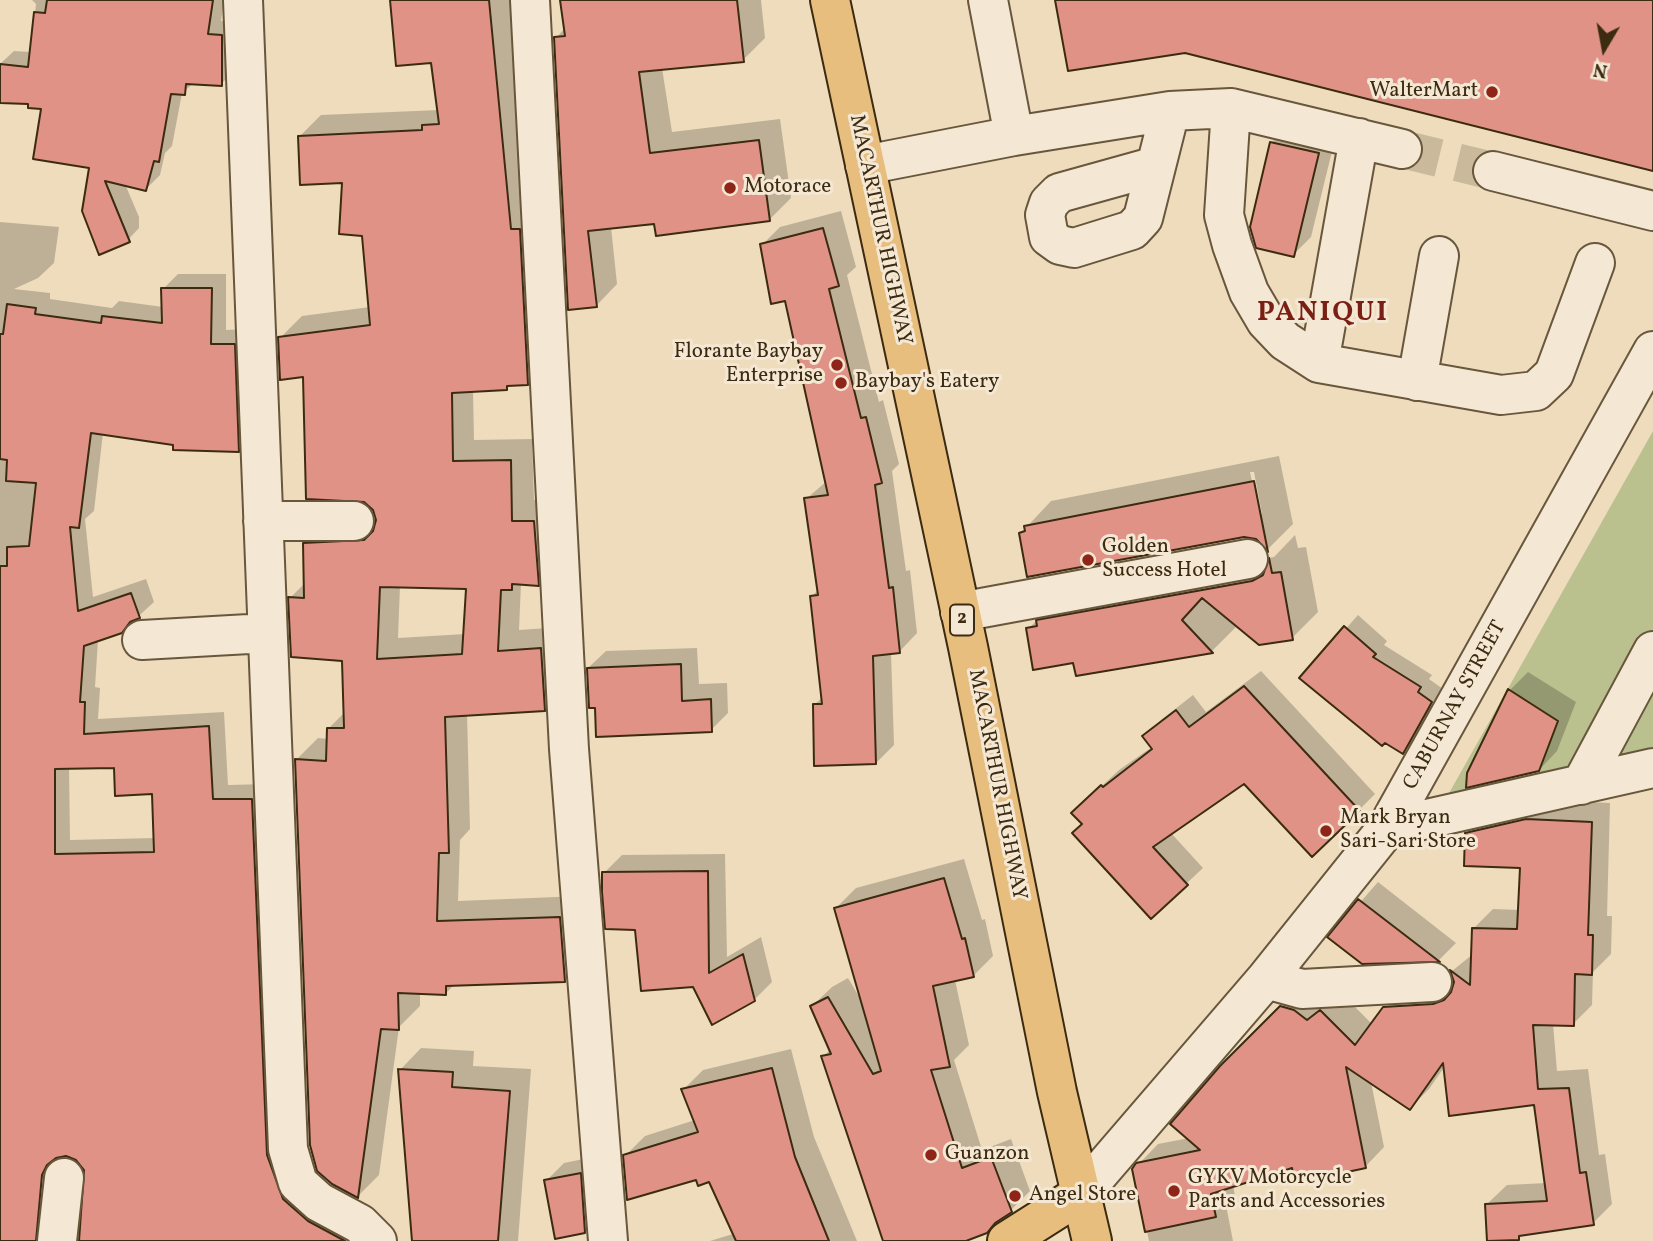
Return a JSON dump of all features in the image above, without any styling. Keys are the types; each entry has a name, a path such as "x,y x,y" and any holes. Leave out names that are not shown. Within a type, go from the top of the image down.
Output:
{"main road":[{"name":"MACARTHUR HIGHWAY","path":"830,0 960,611 1057,1093 1092,1241"},
{"path":"1007,1241 1081,1194"}],"street":[{"path":"243,0 288,1149 298,1183 319,1202 360,1224 377,1241"},
{"path":"530,0 569,750 608,1241"},
{"path":"988,0 1014,136"},
{"path":"865,165 1014,136 1170,111 1231,108 1402,149"},
{"path":"1231,108 1224,215 1231,245 1249,292 1266,321 1286,341 1319,363 1501,395 1536,391 1553,374 1595,262"},
{"path":"1156,166 1170,111"},
{"path":"1319,363 1359,138"},
{"path":"1493,171 1653,211"},
{"path":"1417,381 1439,256"},
{"name":"CABURNAY STREET","path":"1081,1194 1266,979 1387,828 1652,353"},
{"path":"263,521 354,521"},
{"path":"960,611 1248,559"},
{"path":"142,640 267,633"},
{"path":"1580,785 1653,651"},
{"path":"1616,718 1653,708"},
{"path":"1387,828 1653,768"},
{"path":"1266,979 1302,989 1432,982"},
{"path":"57,1241 64,1178"}],"green space":[{"path":"1653,431 1653,747 1448,795"}],"building":[{"path":"47,0 213,0 208,34 222,35 222,86 186,84 185,95 171,94 159,162 154,161 146,191 105,181 130,242 99,255 82,211 89,168 33,159 41,109 28,108 28,104 0,103 0,64 28,67 34,12 45,13"},
{"path":"390,0 489,0 511,229 520,229 528,385 507,386 507,390 452,393 453,461 511,460 512,521 534,521 539,586 512,584 512,590 501,590 498,651 541,648 545,711 445,717 449,853 439,853 437,921 560,917 565,982 446,986 446,995 398,993 399,1030 381,1029 358,1198 332,1184 317,1171 310,1145 295,759 326,761 327,728 344,728 342,661 291,657 288,597 304,598 303,543 364,540 373,531 376,520 373,510 364,502 306,499 303,377 280,380 278,337 370,325 362,236 339,234 342,183 300,185 298,136 422,130 422,125 439,124 431,63 396,66","holes":["380,587 466,589 462,654 377,659"]},
{"path":"560,0 737,0 744,62 639,72 650,153 759,140 770,221 656,236 654,224 588,231 597,307 568,310 554,37 565,36"},
{"name":"WalterMart","path":"1055,0 1653,0 1653,171 1185,53 1068,71"},
{"path":"1270,142 1319,153 1294,257 1256,248 1250,227"},
{"path":"823,228 839,286 829,289 861,418 866,417 882,483 875,485 889,588 893,587 900,653 873,656 876,764 814,766 813,704 822,704 810,596 818,595 804,498 828,495 785,301 771,304 760,244"},
{"path":"161,288 212,288 211,344 235,344 239,452 173,450 173,445 91,433 79,528 70,527 78,611 131,593 140,618 130,622 122,633 84,646 80,702 85,702 84,734 209,726 213,799 252,799 267,1155 283,1199 308,1221 345,1241 79,1241 84,1170 76,1160 66,1156 56,1158 47,1165 42,1175 36,1241 0,1241 0,566 7,566 7,547 29,546 36,483 6,481 7,460 0,459 0,334 3,334 7,304 36,308 35,314 101,323 102,316 162,323","holes":["114,768 115,796 152,794 154,852 55,854 55,769"]},
{"path":"1254,481 1268,552 1256,539 1244,537 1027,577 1019,533 1025,531 1024,526"},
{"path":"1269,558 1272,573 1281,572 1293,640 1259,645 1202,598 1182,620 1213,653 1076,676 1073,663 1033,670 1026,628 1037,626 1036,620 1252,581 1263,575"},
{"path":"1344,626 1376,654 1373,657 1421,687 1418,692 1432,702 1403,754 1385,743 1382,746 1299,678"},
{"path":"681,664 682,701 711,699 712,732 596,737 595,708 589,708 587,668"},
{"path":"1244,686 1360,811 1312,857 1244,784 1153,847 1188,885 1151,919 1072,833 1082,824 1071,813 1101,785 1103,787 1152,749 1142,736 1176,710 1189,727"},
{"path":"1508,689 1558,721 1539,771 1466,788 1467,773"},
{"path":"1526,819 1592,822 1588,935 1593,935 1592,975 1575,974 1574,1026 1533,1025 1538,1089 1569,1088 1580,1173 1586,1172 1594,1225 1519,1236 1519,1240 1487,1241 1485,1204 1547,1201 1534,1105 1449,1116 1443,1063 1410,1110 1346,1067 1366,1168 1295,1183 1292,1168 1211,1194 1216,1217 1145,1232 1132,1169 1136,1163 1200,1150 1170,1124 1220,1066 1280,1006 1294,1010 1307,1020 1320,1010 1355,1045 1383,1007 1433,1004 1444,1000 1451,992 1454,982 1450,970 1470,985 1472,928 1517,929 1520,868 1464,866 1465,833"},
{"path":"708,871 709,973 743,954 755,1001 712,1025 693,987 641,991 635,930 605,929 602,892 602,872"},
{"path":"944,878 962,939 965,938 974,977 933,986 950,1067 931,1070 962,1168 991,1157 1012,1212 995,1223 987,1233 966,1241 883,1241 821,1056 831,1054 810,1006 828,997 873,1074 881,1071 834,908"},
{"path":"1358,899 1440,962 1362,964 1327,937"},
{"path":"772,1068 795,1157 829,1241 736,1241 709,1182 698,1186 696,1180 627,1200 623,1155 698,1132 681,1089"},
{"path":"398,1069 453,1072 452,1087 510,1091 498,1241 412,1241"},
{"path":"581,1173 585,1233 555,1239 544,1180"}],"tunnel":[{"path":"1402,149 1493,171"}],"place":[{"name":"WalterMart","path":"1492,92"},
{"name":"Motorace","path":"730,188"},
{"name":"Florante Baybay Enterprise","path":"837,365"},
{"name":"Baybay's Eatery","path":"841,383"},
{"name":"Golden Success Hotel","path":"1088,560"},
{"name":"Mark Bryan Sari-Sari Store","path":"1326,831"},
{"name":"Guanzon","path":"931,1155"},
{"name":"GYKV Motorcycle Parts and Accessories","path":"1174,1191"},
{"name":"Angel Store","path":"1015,1196"}],"district":[{"name":"PANIQUI","path":"1323,315"}]}
